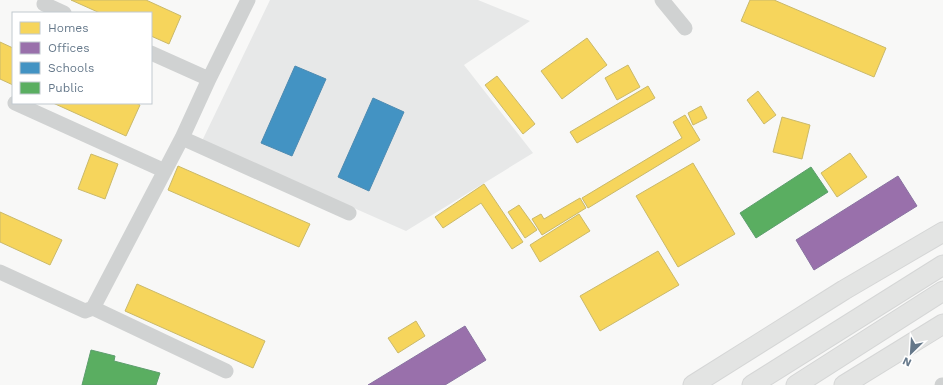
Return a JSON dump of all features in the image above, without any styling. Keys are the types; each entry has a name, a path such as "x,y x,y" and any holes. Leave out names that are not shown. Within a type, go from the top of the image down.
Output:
{"main road":[{"path":"693,385 844,290 943,232"},
{"path":"752,385 943,265"},
{"path":"796,385 943,291"},
{"path":"844,385 943,324"}],"street":[{"path":"0,272 85,311 93,308 182,138 248,0"},
{"path":"662,0 684,28"},
{"path":"44,4 62,12"},
{"path":"152,53 209,79"},
{"path":"18,104 165,171"},
{"path":"182,138 349,213"},
{"path":"93,308 226,371"}],"shaded area":[{"path":"270,0 478,0 530,21 464,65 533,153 406,231 202,141"}],"building: Homes":[{"path":"71,0 146,0 181,16 169,44 152,36 152,12 98,12"},
{"path":"750,0 774,0 886,48 874,77 741,21"},
{"path":"587,38 607,65 562,99 541,71"},
{"path":"0,42 12,48 12,85 0,79"},
{"path":"628,65 640,87 617,100 605,78"},
{"path":"497,76 535,124 523,134 485,85"},
{"path":"648,86 655,98 577,143 570,132"},
{"path":"758,91 776,115 764,124 747,100"},
{"path":"55,104 138,104 140,105 126,136"},
{"path":"701,106 707,118 693,125 688,113"},
{"path":"685,115 700,140 588,208 582,198 682,138 673,122"},
{"path":"782,117 810,125 802,159 773,152"},
{"path":"850,153 867,177 837,197 821,173"},
{"path":"91,154 118,164 105,199 78,189"},
{"path":"693,163 735,234 678,267 636,196"},
{"path":"178,166 310,224 299,247 168,190"},
{"path":"484,184 523,242 512,249 481,203 443,228 435,217"},
{"path":"580,198 586,208 542,235 532,219 541,214 544,219"},
{"path":"519,205 537,230 525,238 508,212"},
{"path":"0,212 62,240 50,265 0,242"},
{"path":"579,214 590,231 540,262 530,245"},
{"path":"658,251 679,285 600,331 580,296"},
{"path":"137,284 265,341 253,368 125,311"},
{"path":"416,321 425,336 398,353 388,338"}],"building: Offices":[{"path":"898,176 917,206 814,270 796,240"},
{"path":"465,326 486,360 445,385 368,385"}],"building: Schools":[{"path":"295,66 326,79 292,156 261,143"},
{"path":"373,98 404,112 369,191 338,177"}],"building: Public":[{"path":"811,167 828,192 756,238 740,213"},
{"path":"91,350 115,356 114,361 160,373 156,385 82,385"}]}
